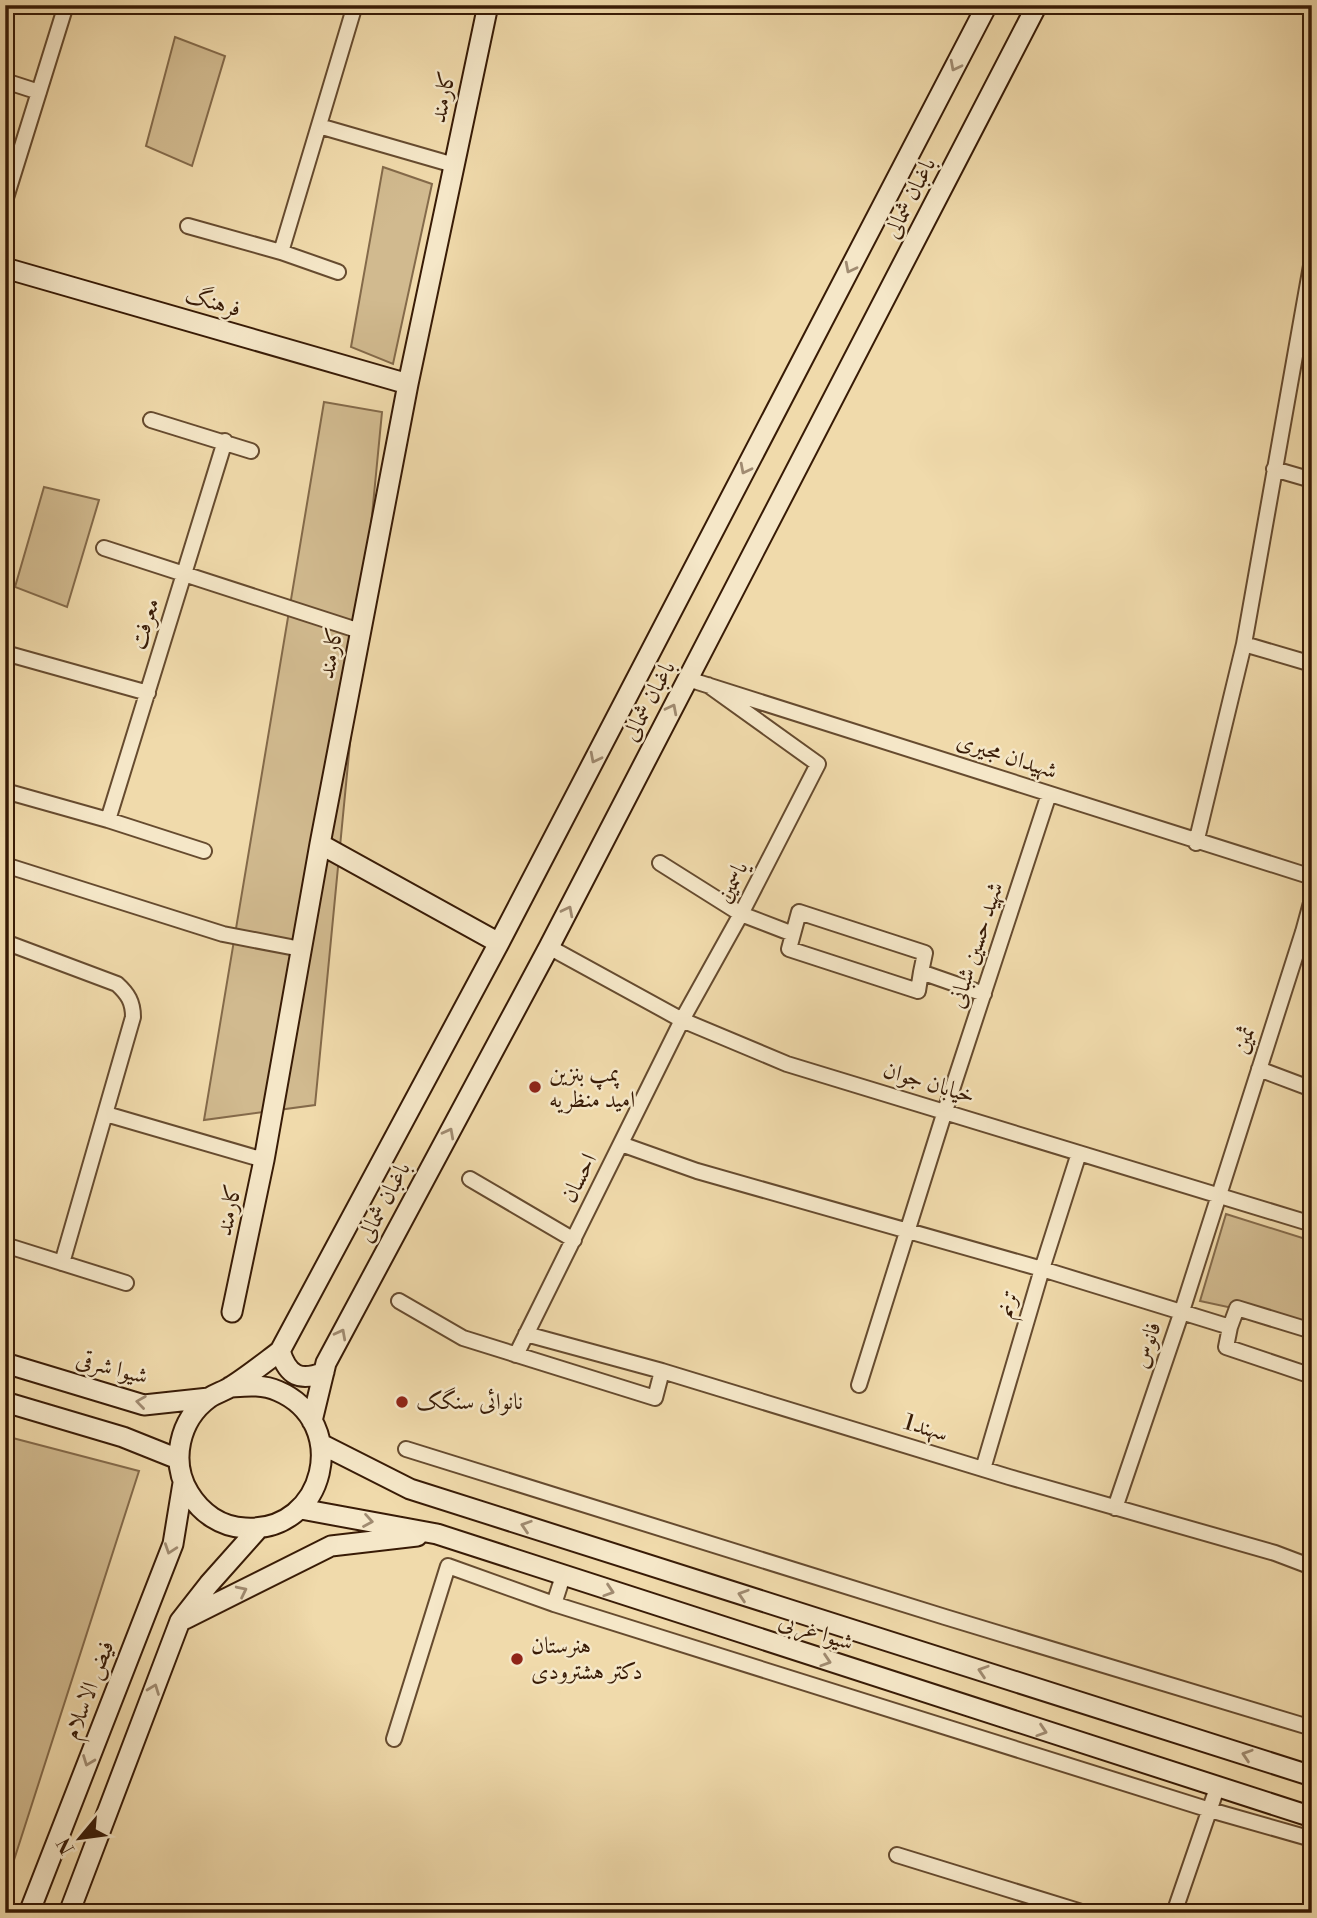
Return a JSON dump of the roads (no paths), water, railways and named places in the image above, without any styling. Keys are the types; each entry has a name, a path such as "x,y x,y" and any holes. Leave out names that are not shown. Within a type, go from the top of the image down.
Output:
{"main road":[{"name":"کارمند","path":"232,1312 264,1160 320,845 408,384 488,5"},
{"name":"باغبان شمالی","path":"230,1387 280,1351 499,943 987,5"},
{"name":"باغبان شمالی","path":"312,1421 326,1363 549,947 1037,5"},
{"name":"فرهنگ","path":"5,268 408,384"},
{"path":"320,845 499,943"},
{"path":"280,1351 284,1365 295,1375 310,1377 324,1372"},
{"name":"شیوا شرقی","path":"5,1363 144,1405 209,1398"},
{"path":"254,1385 277,1390 298,1403 312,1421 321,1444 322,1467 314,1490 301,1509 281,1522 258,1529 235,1528 213,1519 195,1503 183,1483 178,1459 181,1436 192,1414 209,1398 230,1387 254,1385"},
{"path":"5,1402 123,1437 178,1459"},
{"name":"شیوا غربی","path":"321,1444 410,1489 1312,1776"},
{"name":"فیض الاسلام","path":"29,1913 173,1544 183,1483"},
{"name":"شیوا غربی","path":"301,1509 437,1534 1312,1817"},
{"path":"69,1913 180,1621 258,1529"},
{"path":"180,1621 331,1546 437,1534"}],"street":[{"path":"5,201 66,5"},
{"path":"281,251 355,5"},
{"path":"5,81 39,92"},
{"path":"319,126 454,164"},
{"path":"188,226 281,251 338,272"},
{"path":"1196,841 1244,643 1274,469 1306,317 1312,260"},
{"path":"151,420 251,451"},
{"name":"معرفت","path":"108,820 225,441"},
{"path":"1274,469 1312,480"},
{"path":"104,548 360,631"},
{"path":"1244,643 1312,664"},
{"path":"5,653 148,692"},
{"name":"شهیدان مجیری","path":"688,679 1312,877"},
{"name":"یاسمین","path":"682,1020 741,914 818,764 708,685"},
{"path":"5,791 204,851"},
{"name":"شهید حسین شبانی","path":"859,1385 1049,794"},
{"path":"660,863 741,914 793,934"},
{"path":"5,865 223,934 301,949"},
{"name":"ثمین","path":"1219,1195 1312,899"},
{"path":"799,912 925,953 921,972 918,991 789,949 799,912"},
{"path":"5,942 117,984 127,993 133,1005 106,1114 62,1263"},
{"name":"خیابان جوان","path":"549,947 682,1020 787,1064 1312,1223"},
{"path":"921,972 984,994"},
{"name":"احسان","path":"516,1355 682,1020"},
{"path":"1259,1069 1312,1088"},
{"path":"106,1114 264,1160"},
{"path":"621,1144 697,1171 1042,1269 1230,1327"},
{"name":"ترنم","path":"983,1469 1079,1153"},
{"path":"470,1179 574,1240"},
{"name":"فانوس","path":"1115,1508 1219,1195"},
{"path":"5,1245 126,1283"},
{"path":"400,1301 463,1338 655,1398 662,1371"},
{"path":"1312,1331 1237,1308 1226,1347 1312,1376"},
{"name":"1سهند","path":"526,1334 662,1371 983,1469 1275,1553 1312,1567"},
{"path":"406,1449 1312,1728"},
{"path":"394,1739 448,1566 554,1604 1210,1810 1312,1839"},
{"path":"554,1604 563,1576"},
{"path":"1174,1913 1217,1788"},
{"path":"897,1855 1063,1910 1085,1913"}],"place":[{"name":"پمپ بنزین امید منظریه","path":"535,1087"},
{"name":"نانوائی سنگک","path":"402,1402"},
{"name":"هنرستان دکتر هشترودی","path":"517,1659"}]}
